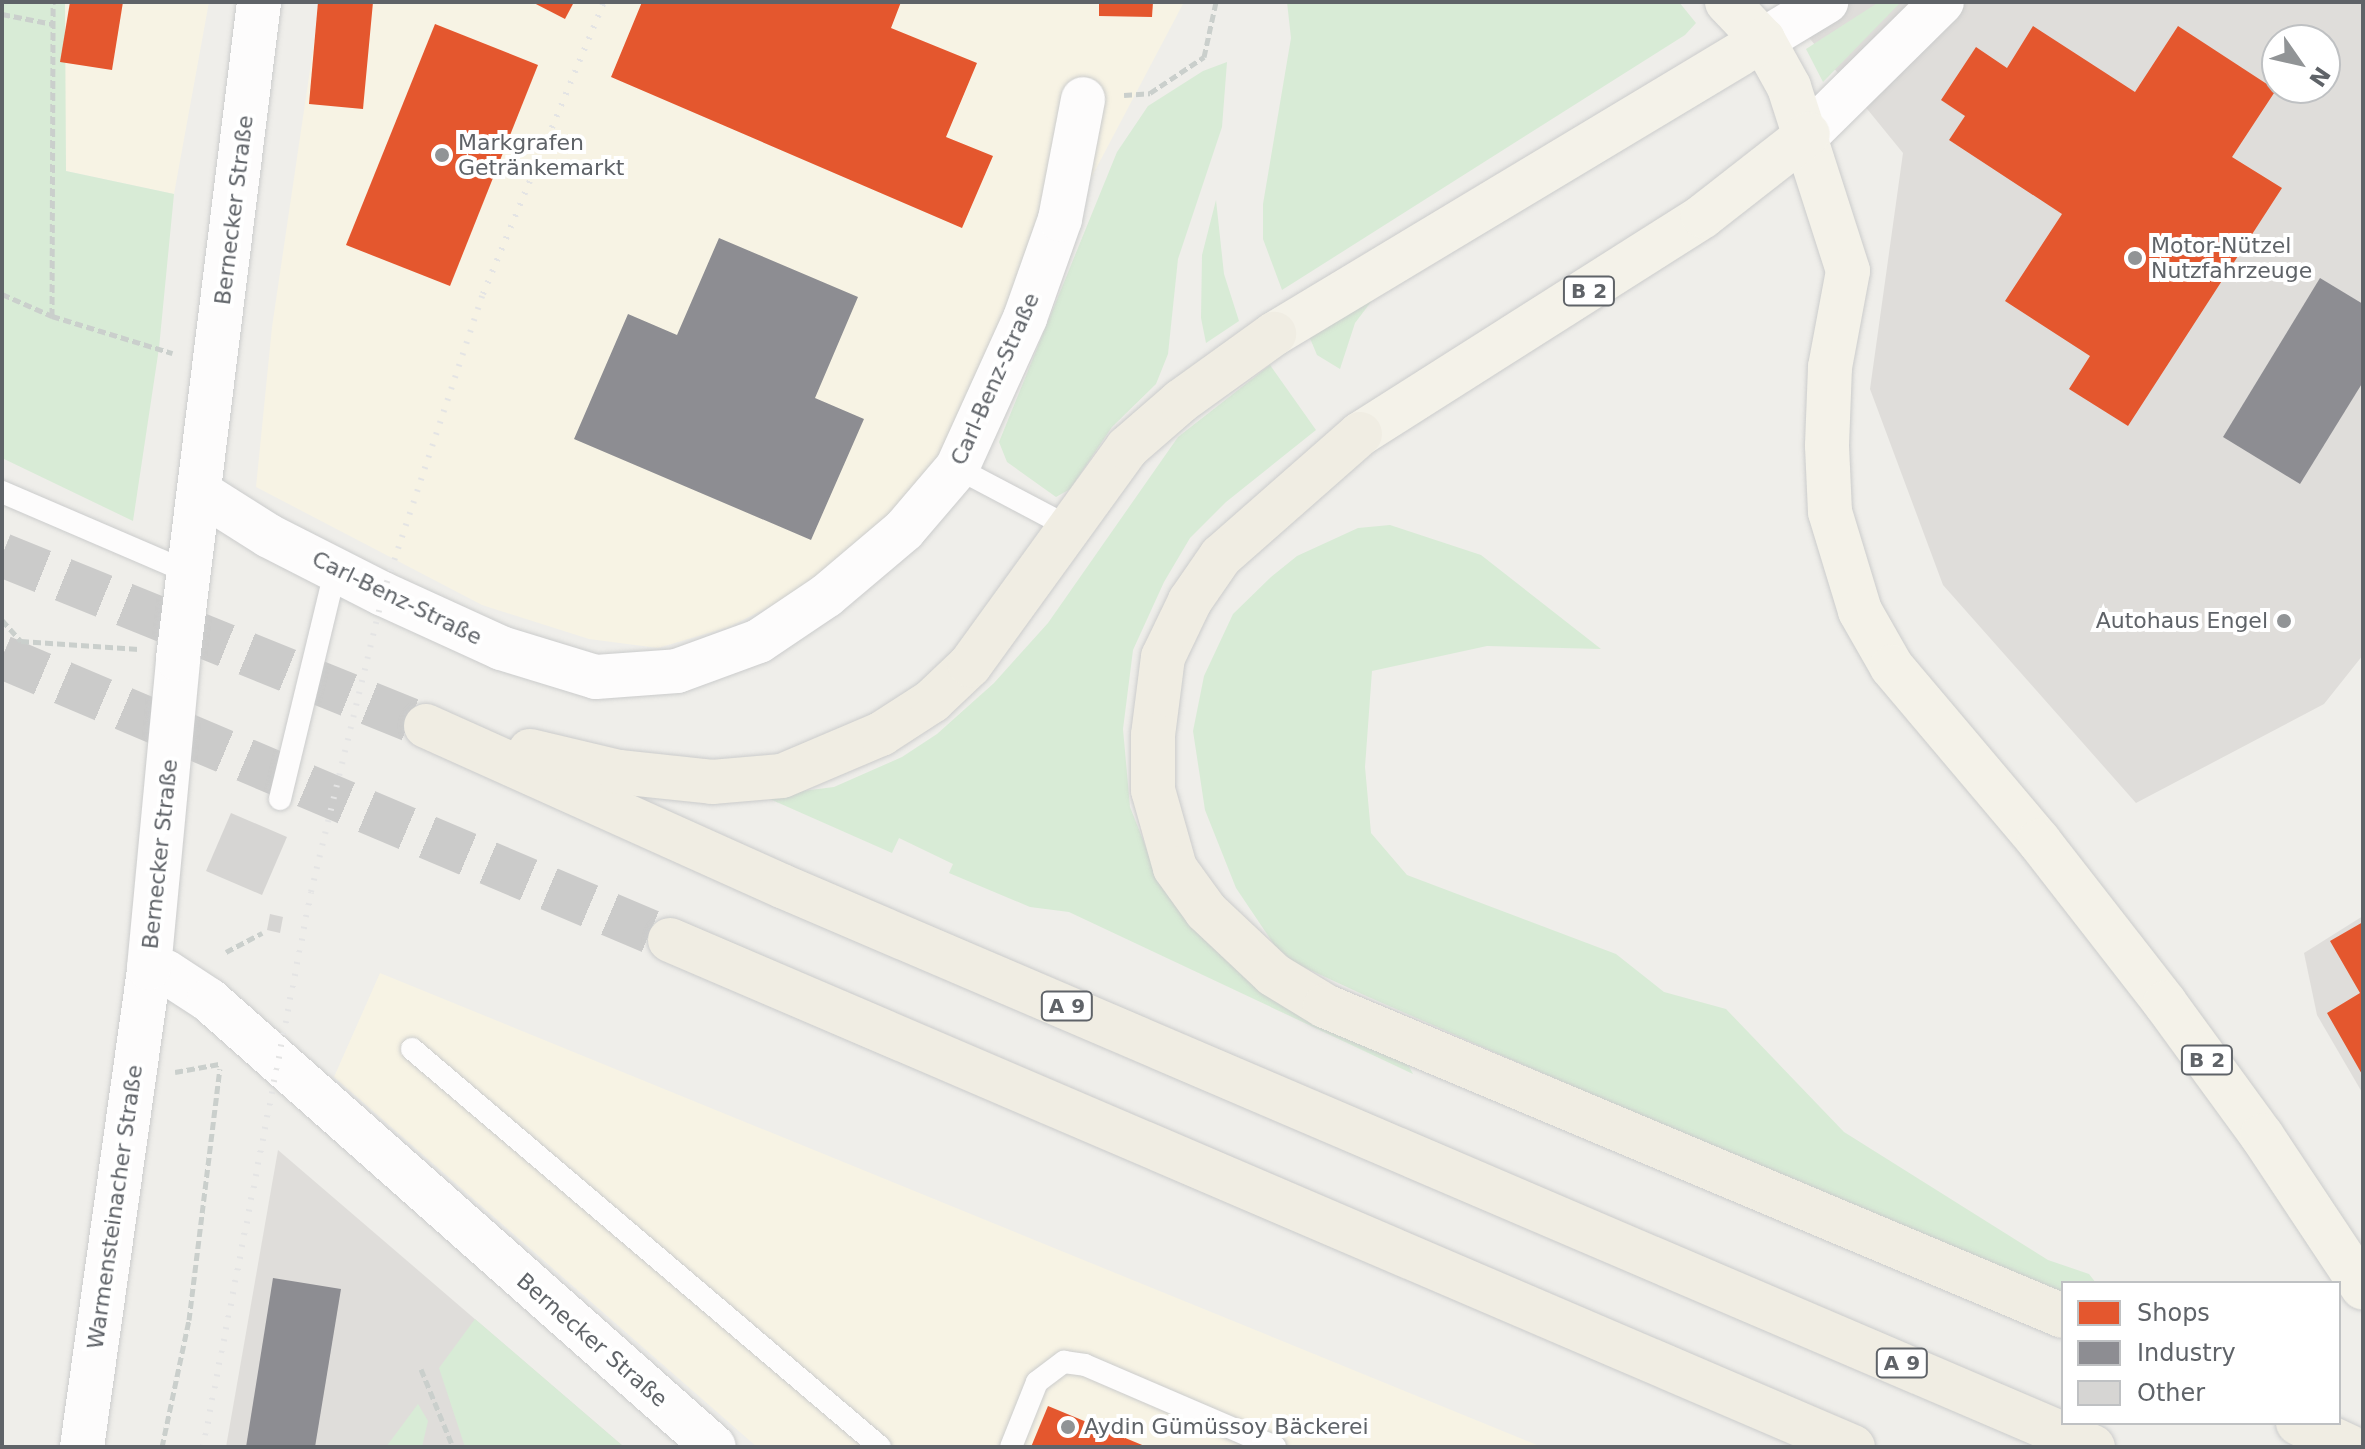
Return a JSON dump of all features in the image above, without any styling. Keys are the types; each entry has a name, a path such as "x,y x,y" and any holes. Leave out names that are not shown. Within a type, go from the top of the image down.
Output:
{"highway":[{"path":"1067,526 1127,448 1181,401 1274,334"},
{"path":"1360,434 1221,556 1190,601 1163,657 1153,735 1153,790 1175,868 1206,911 1274,975 1325,1006 2061,1315"},
{"name":"A 9","path":"1067,526 970,665 932,701 828,760 782,776 712,782 619,772 426,726 782,886 2093,1447"},
{"path":"670,940 1853,1447"},
{"path":"2302,1425 2350,1447"}],"main road":[{"name":"B 2","path":"1727,2 1763,40 1808,134 1848,271 1830,367 1827,446 1830,512 1846,575 1892,667 2039,841 2262,1136 2363,1288"},
{"path":"1274,334 1763,40"},
{"name":"B 2","path":"1360,434 1703,216 1808,134"}],"street":[{"name":"Bernecker Straße","path":"259,2 201,493 178,659 149,968 209,1000 714,1447"},
{"path":"1763,40 1826,2"},
{"path":"1808,134 1942,2"},
{"name":"Carl-Benz-Straße","path":"201,493 269,536 501,648 596,677 677,671 759,641 826,596 904,530 957,468 1025,318 1060,219 1083,99"},
{"name":"Warmensteinacher Straße","path":"82,1447 149,968"}],"lane":[{"path":"957,468 1067,526"},
{"path":"2,492 190,573"},
{"path":"280,799 336,568"},
{"path":"412,1049 880,1447"},
{"path":"1011,1447 1037,1382 1064,1362 1085,1365 1275,1447"}],"path":[{"path":"52,316 53,2"},
{"path":"1083,99 1150,93 1204,57 1216,2"},
{"path":"2,14 53,24"},
{"path":"2,294 52,316 215,366"},
{"path":"2,620 21,641 133,648 178,659"},
{"path":"226,952 262,933"},
{"path":"162,1447 189,1320 220,1064"},
{"path":"421,1369 453,1447"}],"shaded area":[{"path":"63,2 209,2 174,194 66,171"},
{"path":"320,2 1184,2 948,449 884,523 807,588 729,627 658,648 589,639 482,605 256,487 272,327"},
{"path":"1780,2 2363,2 2363,655 2324,704 2136,803 1943,585 1870,389 1903,153"},
{"path":"2363,916 2363,1094 2317,1015 2304,953"},
{"path":"380,973 1542,1447 757,1447 334,1077"},
{"path":"278,1150 624,1447 226,1447"}],"green space":[{"path":"2,2 65,2 66,171 174,194 159,348 133,521 2,458"},
{"path":"1287,2 1679,2 1696,23 1685,35 1282,290 1263,239 1263,204 1291,38"},
{"path":"1879,2 1901,2 1823,82 1806,49"},
{"path":"1227,62 1222,127 1178,259 1168,354 1156,384 1112,427 1070,489 1056,497 1007,462 999,442 1117,152 1148,106 1203,71"},
{"path":"1216,200 1224,274 1239,321 1206,343 1201,318 1202,255"},
{"path":"1383,286 1355,323 1340,369 1317,355 1309,336"},
{"path":"1270,365 1316,430 1226,502 1190,538 1164,582 1133,650 1123,729 1130,807 1153,865 1407,1063 1413,1074 1069,912 1030,907 949,873 953,864 899,838 892,853 763,796 834,787 902,757 937,734 994,683 1048,623 1178,437"},
{"path":"1390,525 1481,555 1601,649 1487,646 1372,671 1365,767 1371,833 1407,875 1616,954 1664,992 1726,1009 1844,1132 2048,1260 2089,1274 2094,1281 2061,1281 2061,1300 1364,995 1295,963 1275,946 1236,888 1205,810 1193,731 1204,676 1233,614 1297,556 1358,528"},
{"path":"475,1319 624,1447 465,1447 439,1368"},
{"path":"418,1404 428,1421 422,1447 386,1447"}],"building: Shops":[{"path":"70,2 123,2 112,70 60,62"},
{"path":"318,2 373,2 363,109 309,104"},
{"path":"532,2 574,2 565,19"},
{"path":"642,2 901,2 891,28 977,63 946,137 993,156 962,228 611,77"},
{"path":"1099,2 1153,2 1152,17 1099,16"},
{"name":"Markgrafen Getränkemarkt","path":"435,24 538,65 450,286 346,245"},
{"name":"Motor-Nützel Nutzfahrzeuge","path":"2033,26 2135,92 2178,26 2261,80 2261,104 2267,104 2232,157 2282,188 2128,426 2069,389 2090,356 2005,301 2062,214 1949,140 1965,116 1941,100 1976,47 2007,68"},
{"path":"2363,922 2363,1076 2327,1013 2360,993 2330,941"},
{"name":"Aydin Gümüssoy Bäckerei","path":"1048,1406 1147,1447 1031,1447"}],"building: Industry":[{"path":"719,238 858,297 815,398 864,419 811,540 574,439 628,314 677,335"},
{"path":"2320,278 2363,304 2363,382 2300,484 2223,437"},
{"path":"273,1278 341,1289 315,1447 246,1447"}],"building: Other":[{"path":"231,813 287,837 262,895 206,871"},
{"path":"270,914 283,917 280,933 267,930"}],"tunnel":[{"path":"2,555 426,726"},
{"path":"2,657 670,940"}],"railway":[{"path":"203,1447 311,892 383,594 483,294 604,2"}],"place":[{"name":"Markgrafen Getränkemarkt","path":"442,155"},
{"name":"Motor-Nützel Nutzfahrzeuge","path":"2135,258"},
{"name":"Autohaus Engel","path":"2284,621"},
{"name":"Aydin Gümüssoy Bäckerei","path":"1068,1427"}]}
